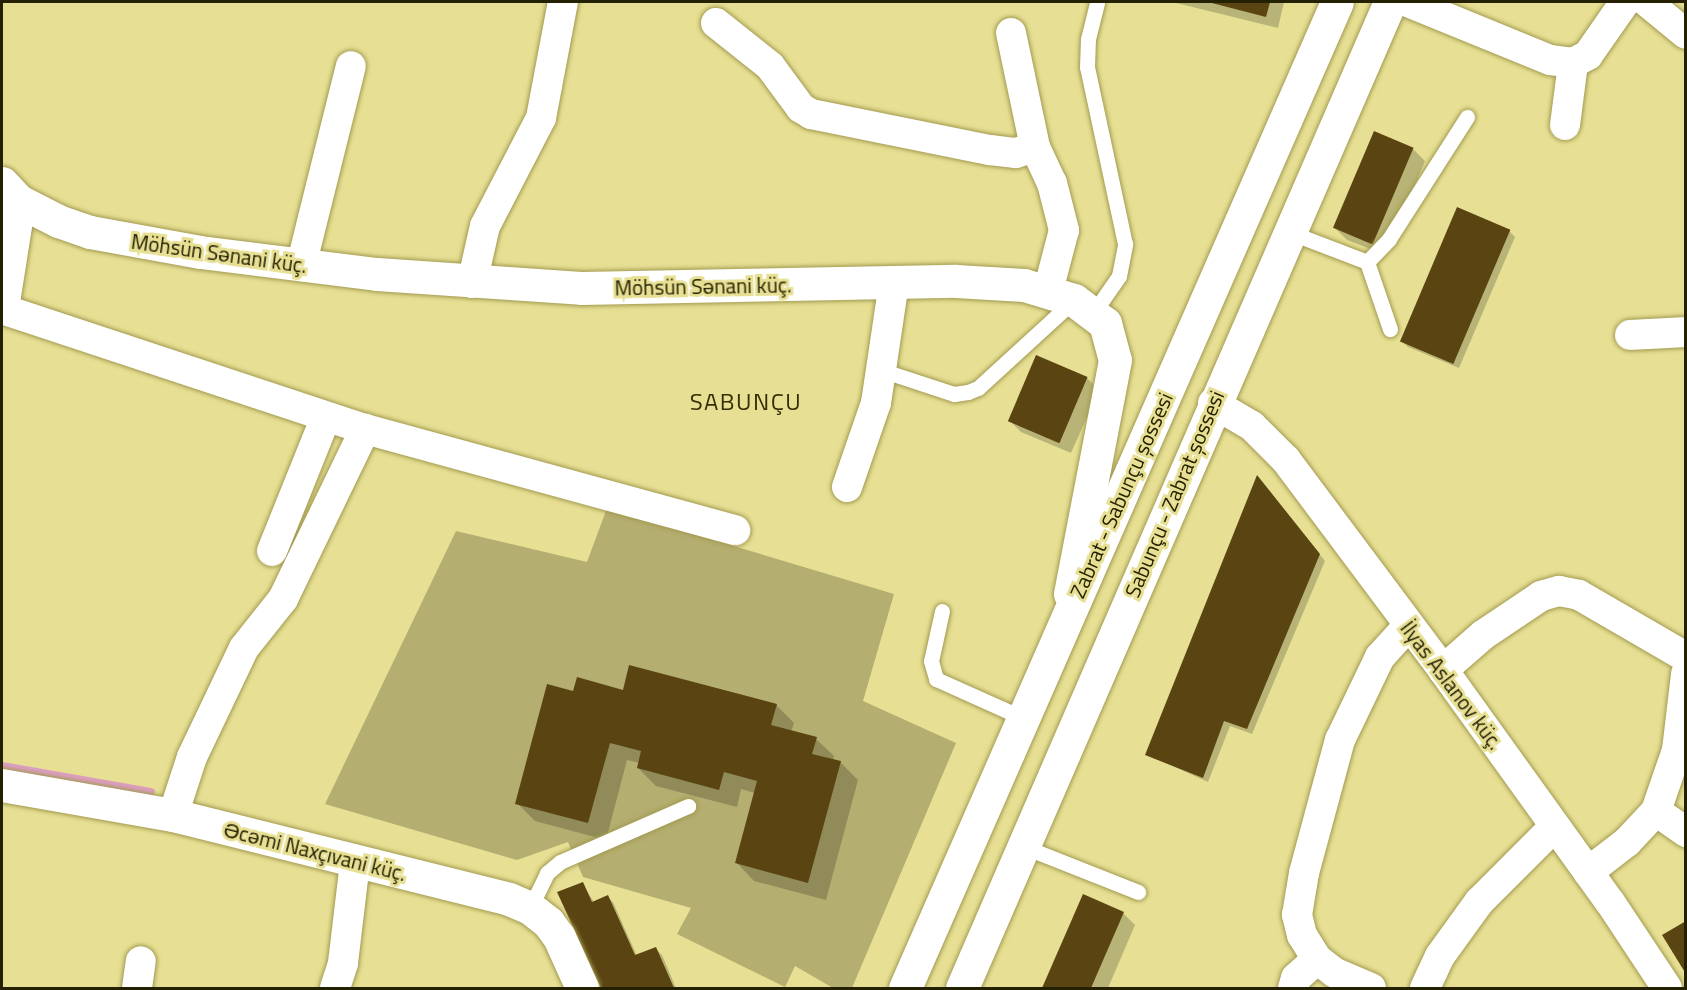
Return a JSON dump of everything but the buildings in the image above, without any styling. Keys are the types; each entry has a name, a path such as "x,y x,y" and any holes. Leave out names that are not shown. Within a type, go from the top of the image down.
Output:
{"main road":[{"name":"Zabrat - Sabunçu şossesi","path":"905,988 1337,2"},
{"name":"Sabunçu - Zabrat şossesi","path":"962,988 1390,2"},
{"name":"Möhsün Sənani küç.","path":"7,197 57,221 100,234 301,266 472,283 581,288 993,282 1072,301"},
{"path":"2,308 7,197"},
{"path":"1064,623 1113,385 1113,343 1104,323 1072,301"},
{"name":"Əcəmi Naxçıvani küç.","path":"2,791 173,815 480,891 530,908 559,937 582,988"}],"street":[{"path":"472,283 485,226 541,118 563,2"},
{"path":"1408,2 1550,60 1573,63 1588,55 1625,2"},
{"path":"1647,2 1686,34"},
{"path":"716,23 770,66 794,100 811,114 990,150 1016,153 1035,147"},
{"path":"1011,33 1035,147 1052,183 1063,224 1072,301"},
{"path":"1565,126 1573,63"},
{"path":"301,266 351,66"},
{"path":"847,487 884,371 894,283"},
{"path":"2,308 365,429 735,530"},
{"path":"1630,335 1686,332"},
{"name":"İlyas Aslanov küç.","path":"1214,403 1252,426 1280,453 1443,670 1588,872 1667,988"},
{"path":"272,551 326,417"},
{"path":"173,815 192,757 244,648 283,599 365,429"},
{"path":"1443,670 1483,635 1541,596 1559,591 1579,595 1686,657"},
{"path":"1371,988 1335,973 1317,959 1302,935 1297,915 1310,851 1340,740 1362,689 1380,657 1408,626"},
{"path":"1588,872 1627,842 1656,811 1670,777 1685,693"},
{"path":"1656,811 1686,832"},
{"path":"1425,988 1440,956 1479,902 1555,826"},
{"path":"335,988 343,963 356,862"},
{"path":"1293,988 1296,978 1317,959"}],"lane":[{"path":"884,371 954,394 978,388 1072,301 1119,276 1125,244 1087,67 1088,39 1097,2"},
{"path":"1367,262 1389,239 1467,117"},
{"path":"1289,232 1367,262"},
{"path":"1367,262 1390,329"},
{"path":"942,611 931,674 936,679 1023,718"},
{"path":"530,908 547,873 560,862 688,806"},
{"path":"1022,846 1138,892"}],"shaded area":[{"path":"607,508 894,594 863,701 956,743 852,988 833,988 795,966 785,987 677,934 691,908 583,877 568,842 517,860 325,804 456,531 587,562"}],"waterway":[{"path":"2,766 151,792"}],"district":[{"name":"SABUNÇU","path":"746,402"}]}
